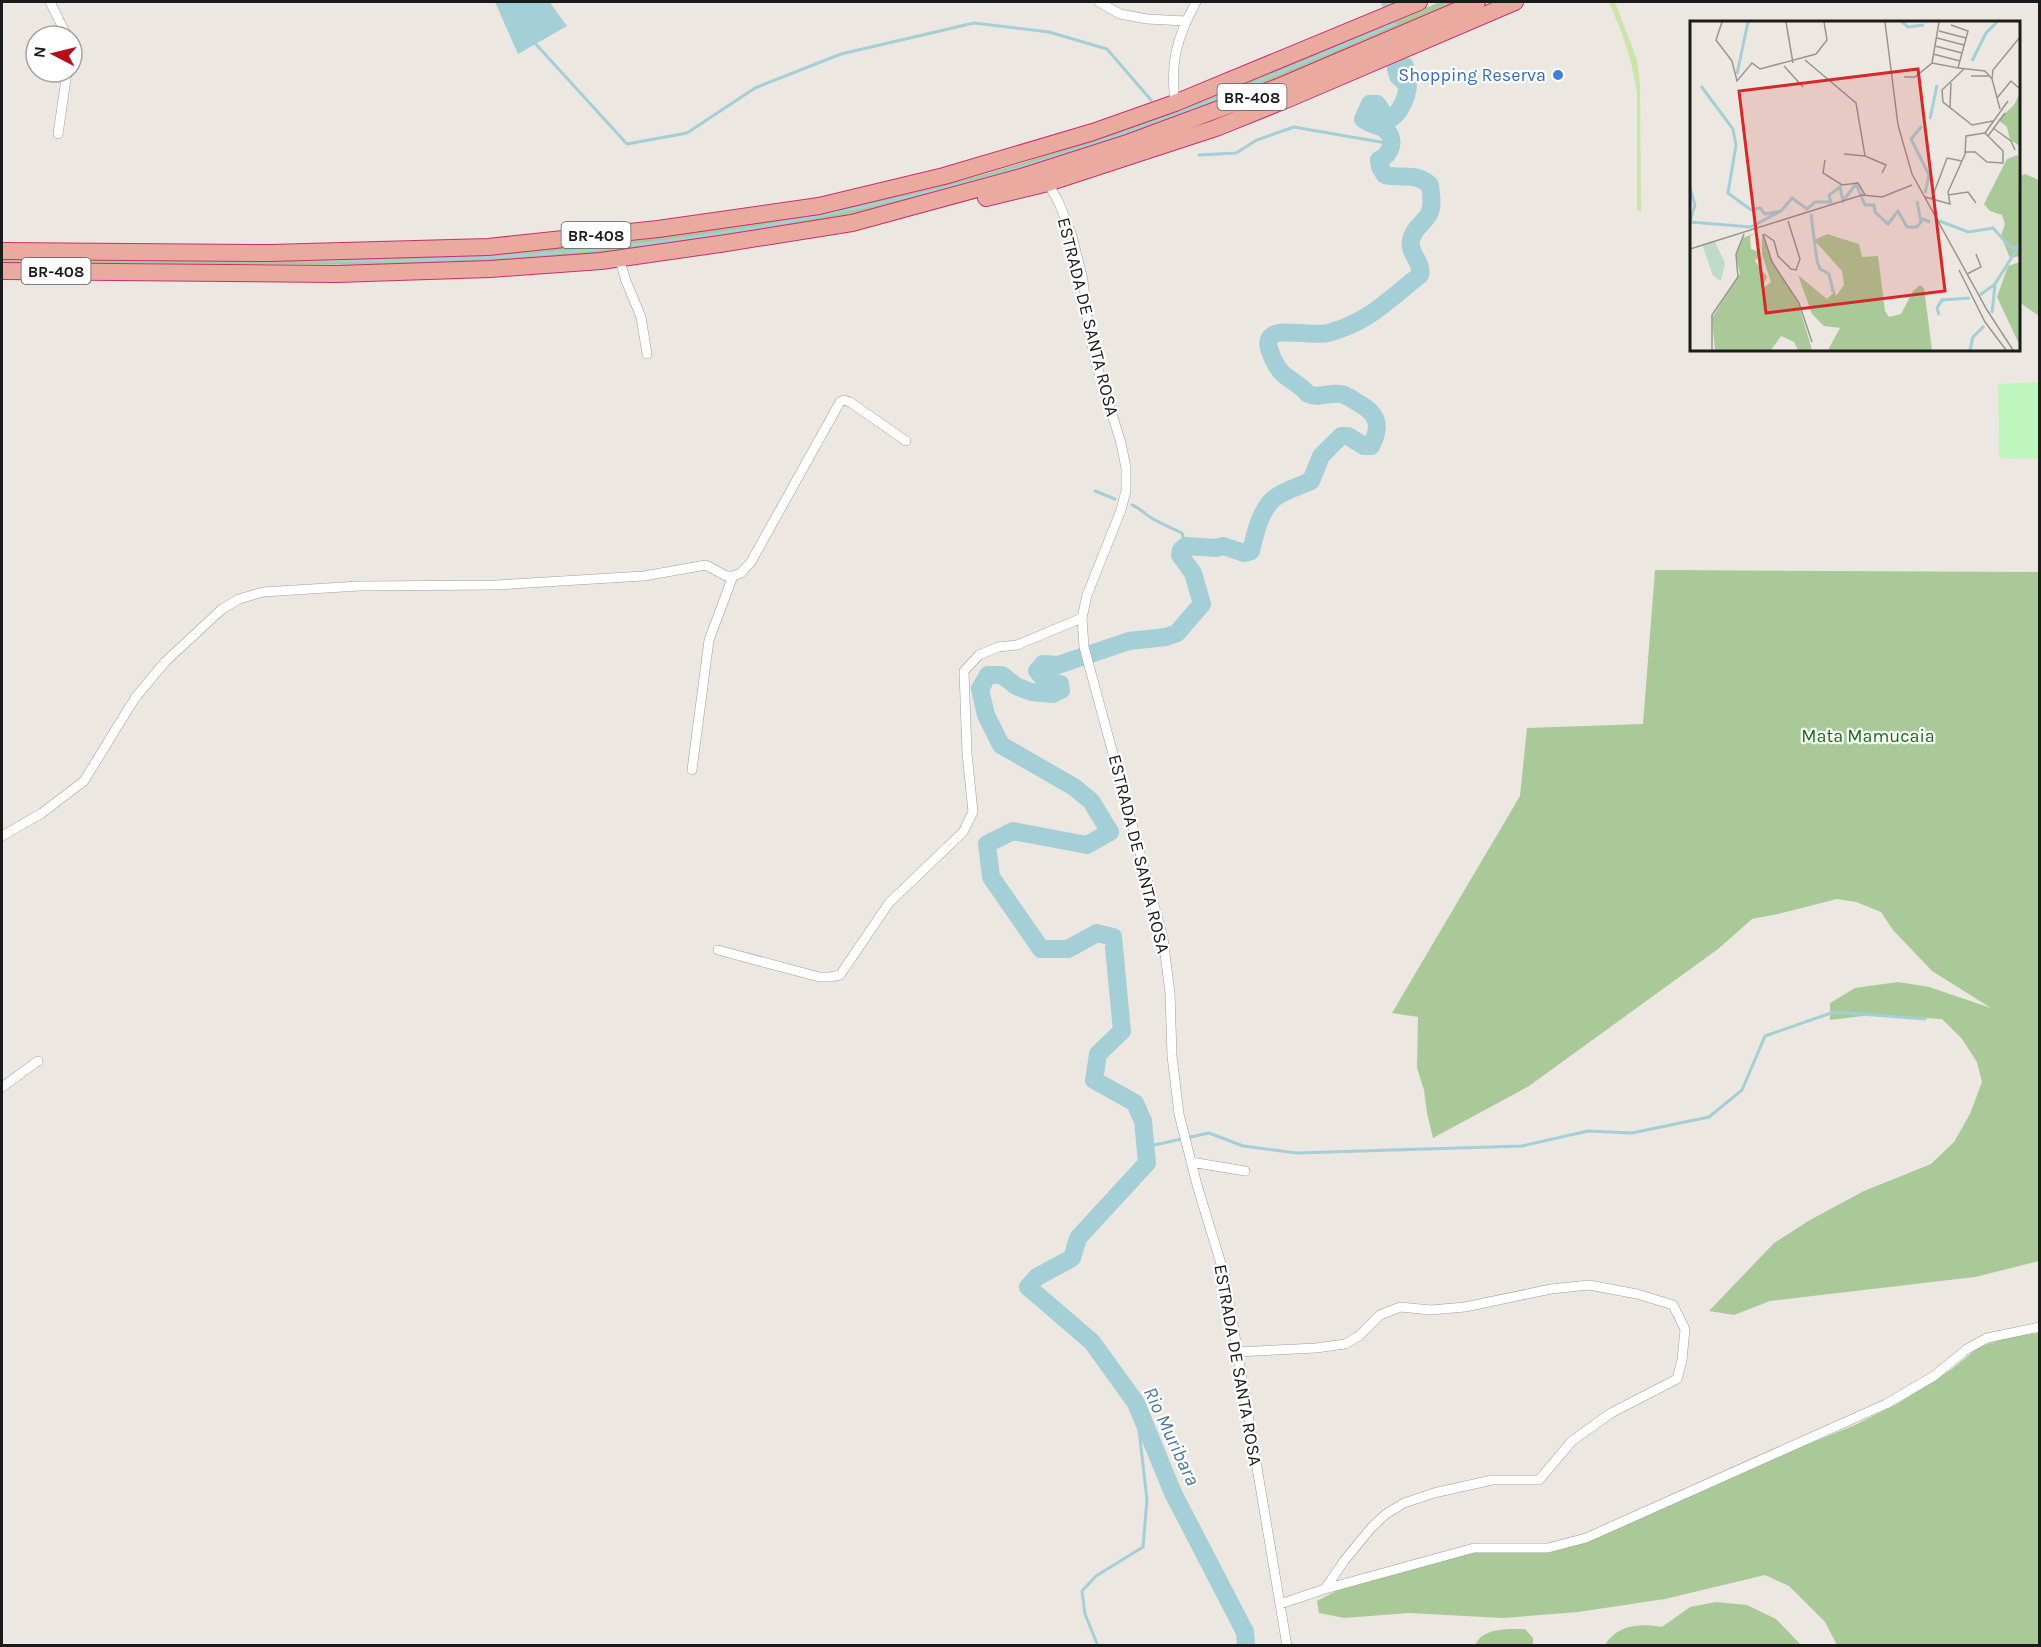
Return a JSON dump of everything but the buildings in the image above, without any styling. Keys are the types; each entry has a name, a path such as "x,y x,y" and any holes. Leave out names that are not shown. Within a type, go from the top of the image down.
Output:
{"highway":[{"name":"BR-408","path":"2,251 270,253 488,247 658,229 819,206 944,176 1093,132 1175,103 1419,2"},
{"name":"BR-408","path":"2,271 337,274 490,269 619,258 852,223 1021,177 1130,142 1278,87 1477,2"},
{"path":"720,244 758,246 808,239 941,210 1048,183 1216,128 1515,2"},
{"path":"2,277 110,272"}],"street":[{"path":"50,2 61,24"},
{"path":"1100,2 1120,14 1147,19 1186,21"},
{"path":"1175,103 1173,61 1186,21 1196,2"},
{"path":"58,134 65,84"},
{"name":"ESTRADA DE SANTA ROSA","path":"1048,183 1059,202 1072,236 1083,280 1088,327 1096,363 1121,443 1126,468 1126,491 1121,510 1087,595 1082,618 1084,647 1163,938 1170,993 1179,1114 1225,1277 1287,1646"},
{"path":"619,258 641,317 647,354"},
{"path":"2,836 42,813 84,781 135,698 165,662 222,609 240,598 263,592 360,586 496,585 644,576 706,565 726,576 733,576 741,573 751,562 840,402 844,400 850,402 906,441"},
{"path":"692,770 709,640 733,576"},
{"path":"718,950 819,977 840,975 889,903 963,832 969,822 973,812 967,753 964,671 979,654 998,647 1025,642 1082,618"},
{"path":"2,1087 38,1061"},
{"path":"1191,1162 1245,1171"},
{"path":"1237,1352 1316,1348 1345,1344 1359,1336 1380,1315 1400,1307 1431,1311 1465,1308 1551,1289 1588,1285 1637,1294 1673,1305 1685,1329 1682,1360 1677,1379 1611,1413 1572,1441 1539,1480 1492,1480 1434,1493 1404,1503 1386,1514 1371,1528 1325,1589"},
{"path":"1280,1604 1325,1589 1474,1548 1548,1548 1586,1538 1886,1404 1934,1376 1967,1349 1987,1338 2040,1327"}],"green space":[{"path":"1440,2 1466,2 1345,53 1074,156 921,198 845,216 626,252 535,260 387,265 2,263 2,254 544,249 663,236 782,219 899,196 1015,165 1104,136 1228,90"},
{"path":"1609,2 1615,2 1637,60 1640,82 1641,211 1637,210 1637,94 1626,47"},
{"path":"2025,174 2039,180 2039,316 2020,303 2020,176"},
{"path":"2039,382 2039,459 2001,458 1999,456 1998,386"},
{"name":"Mata Mamucaia","path":"1655,570 2039,572 2039,1261 1975,1277 1770,1301 1734,1315 1709,1311 1774,1243 1810,1220 1864,1191 1931,1164 1954,1142 1970,1114 1982,1082 1977,1062 1962,1039 1942,1019 1871,1015 1830,1020 1830,1003 1855,988 1898,982 1929,987 1991,1008 1932,971 1893,930 1881,912 1856,902 1837,899 1752,919 1718,949 1529,1086 1433,1138 1424,1090 1417,1068 1418,1017 1392,1013 1520,796 1527,728 1643,724"},
{"path":"2039,1333 2039,1645 1837,1645 1825,1622 1789,1586 1765,1575 1665,1599 1578,1612 1503,1618 1409,1613 1344,1618 1319,1613 1317,1601 1336,1591 1398,1572 1470,1553 1518,1551 1591,1532 1855,1425 1897,1404 1952,1369 1979,1347 2009,1337"},
{"path":"1716,1602 1747,1605 1776,1619 1801,1645 1605,1645 1610,1638 1623,1629 1646,1625 1662,1627 1690,1607"},
{"path":"1525,1629 1533,1638 1533,1645 1475,1645 1479,1639 1490,1632"}],"water":[{"path":"495,2 552,2 551,4 567,26 518,54"}],"waterway":[{"path":"533,41 627,144 687,133 755,88 841,54 974,23 1049,32 1107,49 1151,100"},
{"path":"302,260 447,259 591,250 734,231 876,204 1003,173 1120,135 1219,98 1395,24"},
{"name":"Rio Muribara","path":"1246,1646 1245,1632 1173,1493 1136,1403 1092,1342 1028,1287 1037,1277 1072,1258 1078,1238 1147,1163 1143,1121 1135,1103 1094,1080 1098,1054 1122,1031 1113,937 1097,933 1068,949 1041,949 991,877 987,844 1013,831 1087,845 1110,832 1091,801 1074,787 1001,745 986,715 980,689 988,675 1002,675 1016,686 1031,692 1053,694 1061,690 1060,684 1045,680 1037,671 1043,664 1058,665 1129,641 1166,637 1177,633 1202,604 1193,573 1180,555 1181,550 1186,546 1216,548 1223,546 1244,553 1251,551 1259,521 1266,507 1284,492 1311,481 1321,456 1341,436 1348,436 1364,446 1371,446 1377,427 1371,413 1343,395 1308,394 1279,369 1268,343 1270,337 1277,333 1315,334 1342,329 1367,317 1420,275 1411,240 1415,230 1431,210 1430,185 1414,177 1385,175 1379,160 1390,150 1391,137 1383,127 1363,119 1370,104 1377,104 1388,120 1396,114 1404,100 1408,85 1398,76 1396,69 1405,66"},
{"path":"1199,155 1236,153 1257,140 1294,127 1392,144"},
{"path":"1095,491 1115,499"},
{"path":"1132,505 1153,519 1182,533 1186,546"},
{"path":"1145,1147 1209,1133 1243,1146 1297,1153 1522,1146 1588,1131 1632,1133 1709,1117 1742,1090 1765,1036 1834,1012 1925,1019"},
{"path":"1098,1646 1085,1614 1082,1591 1096,1576 1143,1547 1147,1500 1136,1403"}],"place":[{"name":"Shopping Reserva","path":"1558,75"}]}
